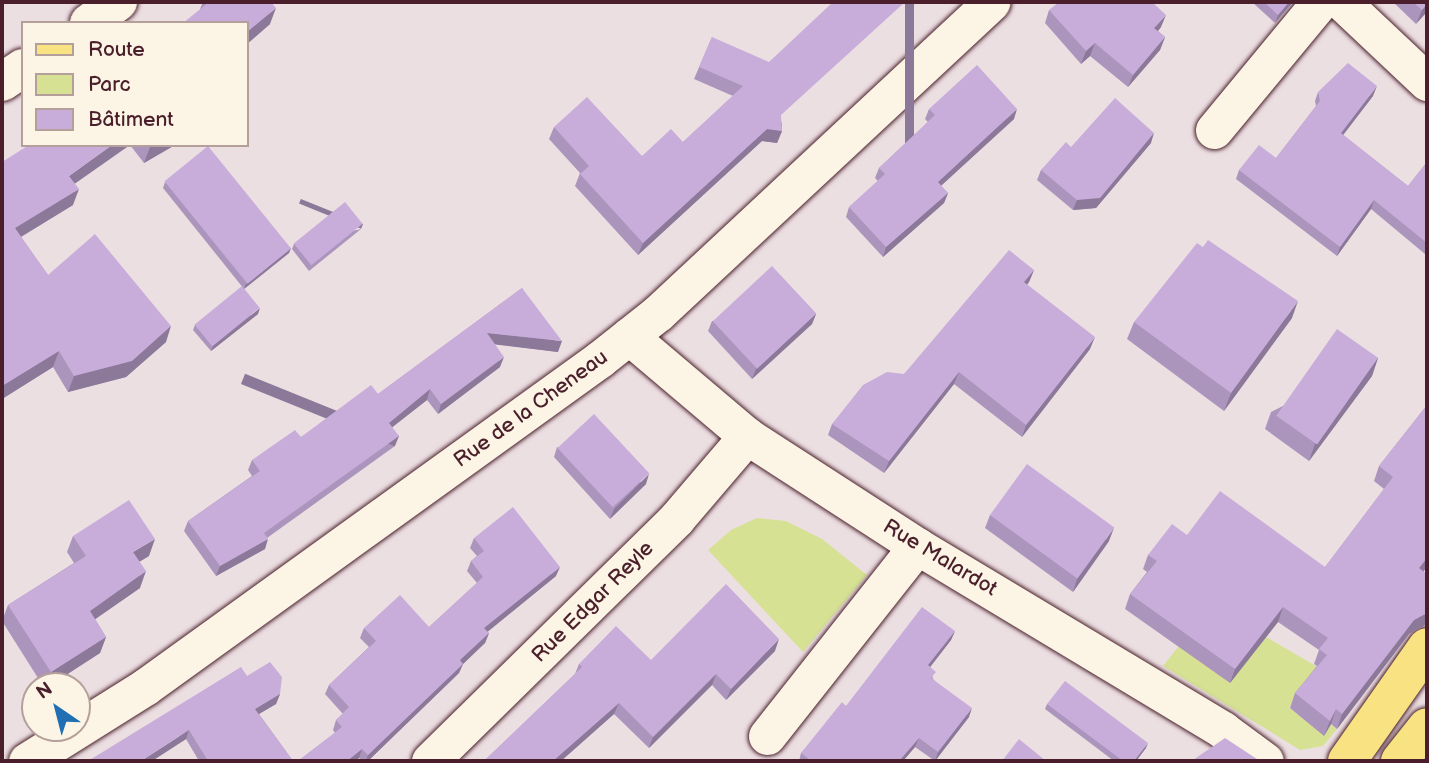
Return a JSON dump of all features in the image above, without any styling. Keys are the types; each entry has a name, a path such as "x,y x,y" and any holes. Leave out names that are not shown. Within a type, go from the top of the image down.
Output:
{"main road":[{"path":"1347,761 1427,647"},
{"path":"1400,761 1427,727"}],"street":[{"path":"92,21 118,2"},
{"name":"Rue de la Cheneau","path":"27,761 145,687 629,336 991,2"},
{"path":"1214,130 1320,2"},
{"path":"1342,2 1427,82"},
{"path":"2,82 21,69"},
{"name":"Rue Malardot","path":"629,336 747,436 917,546 1223,730 1265,761"},
{"name":"Rue Edgar Reyle","path":"430,761 677,518 747,436"},
{"path":"767,736 917,546"}],"green space":[{"path":"757,518 786,521 822,539 867,575 803,652 708,550 731,530"},
{"path":"1266,637 1321,669 1289,707 1324,735 1330,724 1337,729 1323,746 1300,750 1163,666 1179,646"}],"building":[{"path":"209,2 271,2 276,8 248,31 248,21 185,21"},
{"path":"833,2 905,2 781,115 782,131 767,129 643,243 580,174 589,166 554,127 587,97 642,156 671,129 683,142 743,86 699,67 712,37 769,62"},
{"path":"1059,2 1152,2 1166,15 1154,28 1165,37 1133,75 1095,43 1086,51 1049,10"},
{"path":"1264,2 1289,2 1278,15"},
{"path":"1413,2 1427,2 1427,4 1422,10"},
{"path":"1348,63 1377,86 1341,133 1408,186 1427,162 1427,243 1374,200 1340,247 1239,170 1259,145 1276,158 1320,101 1318,92"},
{"path":"977,65 1017,109 938,182 948,193 886,247 849,207 885,174 879,168 935,115 929,109"},
{"path":"1115,98 1154,133 1100,198 1077,200 1041,170 1066,142 1071,147"},
{"path":"26,147 109,147 69,176 79,189 15,228 48,275 95,234 171,326 132,361 74,376 59,351 2,386 2,162"},
{"path":"207,147 291,249 248,284 164,181"},
{"path":"345,202 363,224 311,265 294,244"},
{"path":"1208,240 1298,301 1231,393 1134,322 1197,243 1203,247"},
{"path":"1009,250 1034,270 1024,282 1095,337 1026,425 959,372 889,461 832,424 863,385 887,372 904,374"},
{"path":"772,266 816,314 757,369 713,321"},
{"path":"242,286 260,308 212,346 195,324"},
{"path":"522,288 562,341 487,333 504,357 441,404 430,389 389,423 399,436 264,533 268,539 220,566 188,521 260,471 252,460 295,430 301,437 371,385 378,394"},
{"path":"1337,329 1378,358 1317,445 1276,416"},
{"path":"1427,405 1427,558 1419,568 1427,574 1427,613 1414,620 1342,714 1336,709 1330,721 1295,693 1327,655 1319,649 1328,638 1283,607 1235,669 1130,594 1157,561 1148,555 1172,524 1187,535 1220,491 1325,567 1393,477 1379,466"},
{"path":"594,414 649,473 613,507 557,448"},
{"path":"1027,464 1114,527 1077,578 990,515"},
{"path":"129,500 155,539 133,552 146,571 90,611 106,637 51,672 8,605 86,556 73,536"},
{"path":"513,507 560,567 484,628 489,633 460,660 463,664 368,755 362,749 347,761 298,761 342,727 336,720 349,707 329,685 376,641 364,628 400,595 429,627 483,577 471,561 484,551 474,538"},
{"path":"726,584 779,639 731,689 716,674 653,737 619,703 553,761 484,761 582,667 579,664 616,626 651,660"},
{"path":"922,607 955,631 928,665 936,672 931,678 972,708 938,752 919,738 899,761 809,761 801,753 842,702 846,706"},
{"path":"270,662 282,677 280,694 255,709 293,761 208,761 189,730 141,761 88,761 241,667 247,676"},
{"path":"1065,681 1148,743 1134,761 1123,761 1047,704"},
{"path":"1225,738 1260,761 1193,760"},
{"path":"1019,739 1046,761 1002,761"}]}
